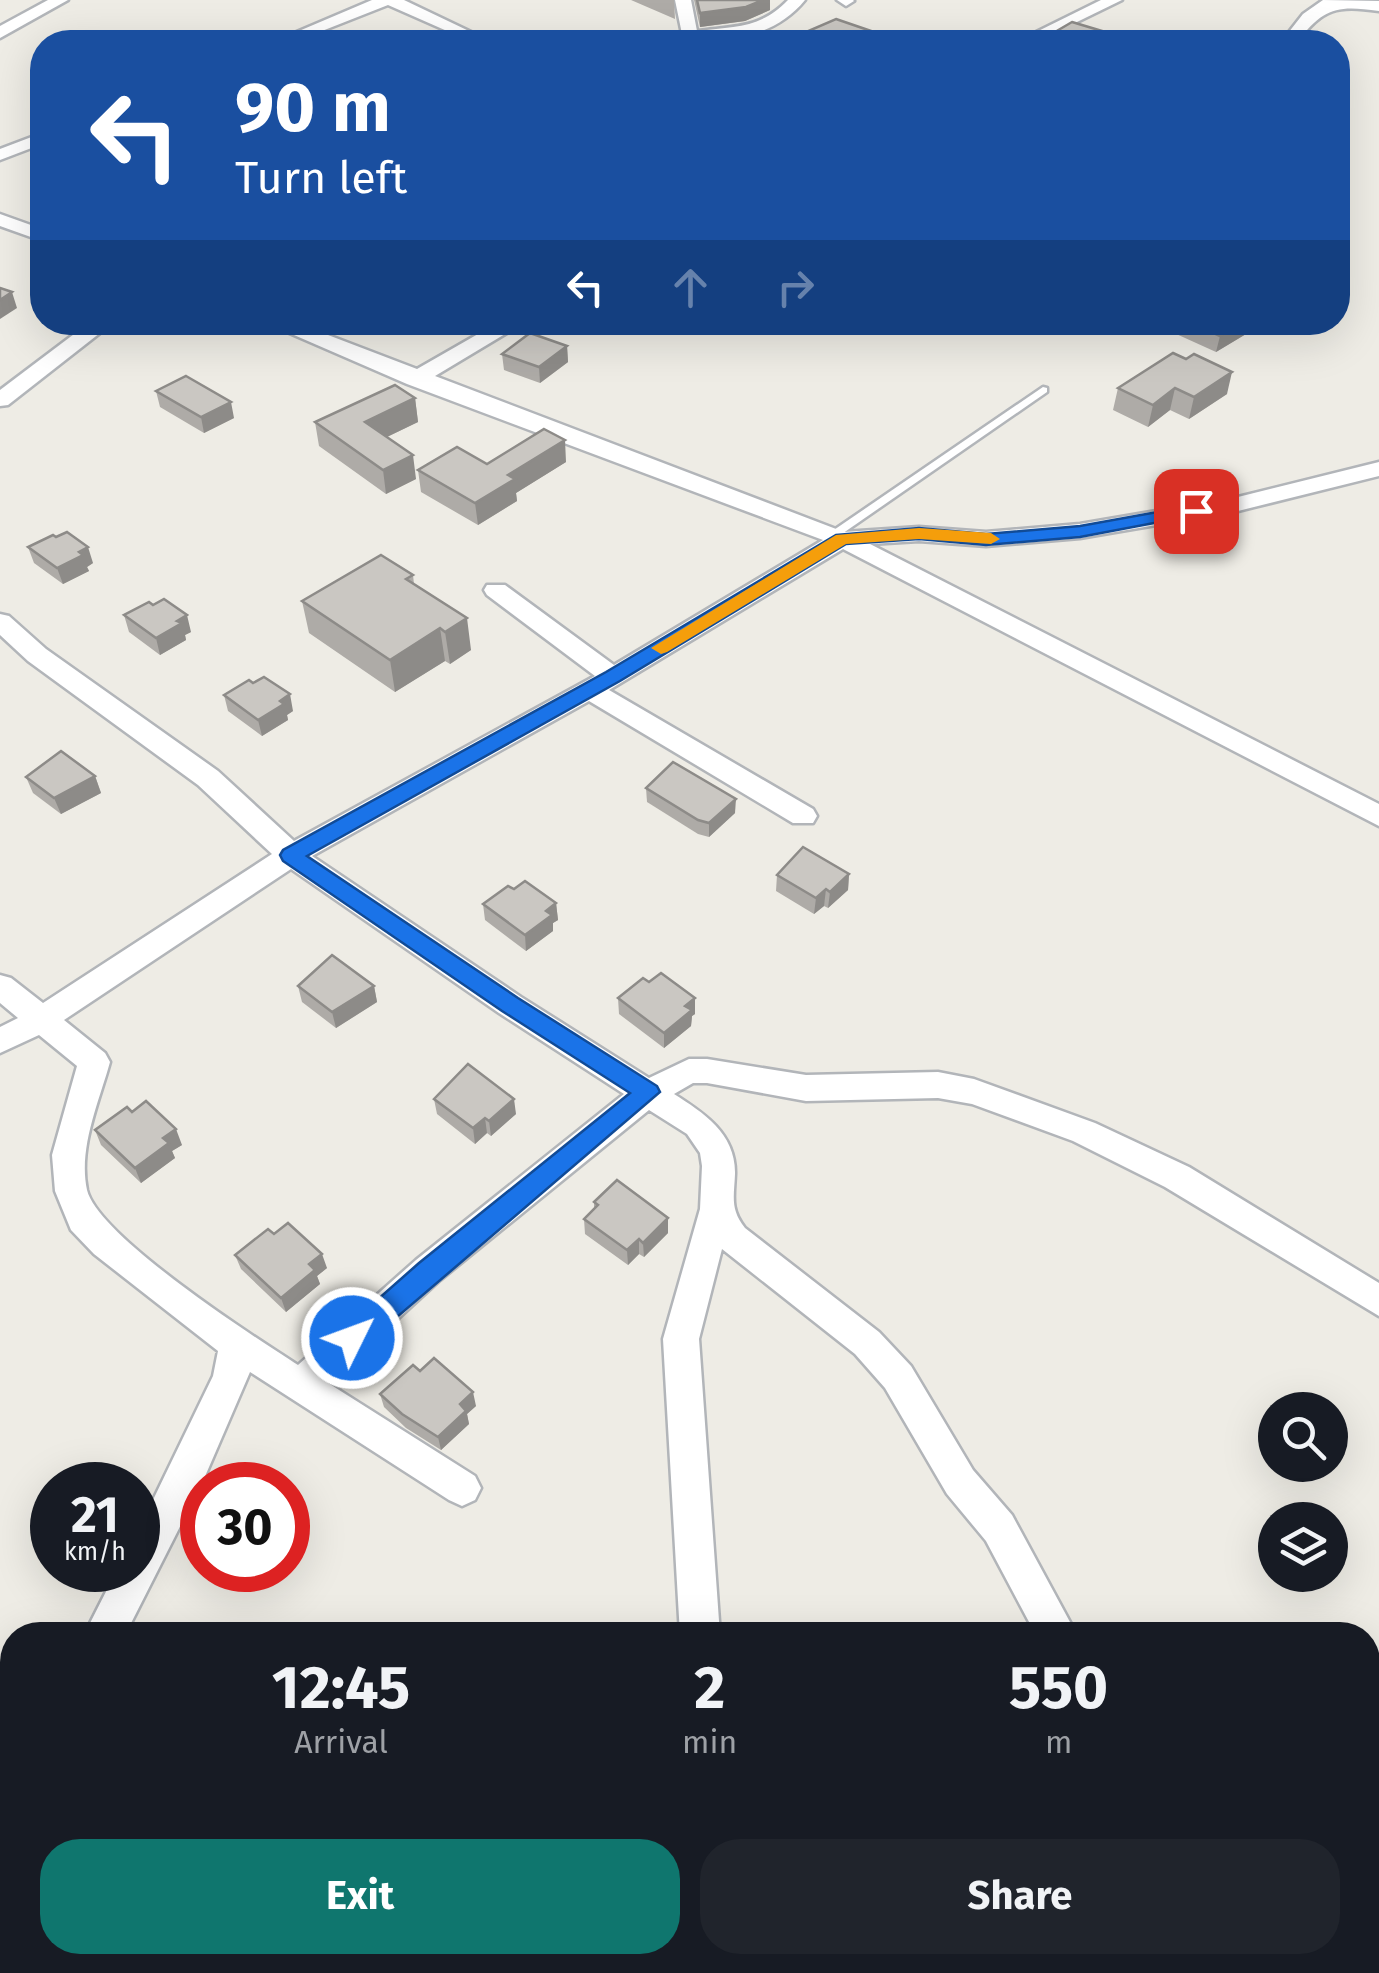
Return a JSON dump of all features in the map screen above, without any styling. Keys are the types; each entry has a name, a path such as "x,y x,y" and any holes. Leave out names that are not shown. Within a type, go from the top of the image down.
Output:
{"street":[{"path":"0,34 60,0"},
{"path":"312,30 389,0 457,30"},
{"path":"683,0 689,30"},
{"path":"756,30 784,15 797,0"},
{"path":"1050,30 1114,0"},
{"path":"1297,30 1329,4 1379,6"},
{"path":"0,156 30,143"},
{"path":"0,220 30,231"},
{"path":"0,400 87,335"},
{"path":"306,335 837,538 1379,816"},
{"path":"415,379 492,335"},
{"path":"0,1042 44,1018 290,855 601,683 837,538 919,534 986,539 1080,531 1238,504 1379,469"},
{"path":"496,590 601,683 802,816"},
{"path":"0,622 37,654 208,778 290,855 510,1005 698,1125 716,1152 715,1213 682,1339 699,1622"},
{"path":"0,986 94,1062 68,1155 71,1190 83,1220 106,1244 237,1345 462,1488"},
{"path":"302,1384 428,1270 648,1092 689,1071 806,1088 938,1084 974,1092 1084,1132 1178,1178 1379,1300"},
{"path":"715,1213 734,1238 866,1343 898,1377 960,1482 999,1528 1050,1622"},
{"path":"114,1622 190,1469 231,1376 237,1345"}],"lane":[{"path":"837,538 1043,390"}],"building":[{"path":"697,0 763,0 746,7 700,13"},
{"path":"836,19 868,30 811,30"},
{"path":"1072,22 1099,30 1058,30"},
{"path":"0,288 12,292 0,300"},
{"path":"527,335 567,346 539,367 502,354"},
{"path":"1173,353 1186,359 1194,354 1232,372 1194,397 1175,388 1153,405 1118,388"},
{"path":"186,376 231,402 201,417 156,391"},
{"path":"395,385 415,398 365,422 413,455 383,470 315,422"},
{"path":"544,429 565,440 508,475 515,479 475,503 418,470 457,447 487,464"},
{"path":"67,532 88,547 79,552 83,555 57,568 28,547 53,535"},
{"path":"381,555 413,575 406,579 467,618 445,632 440,628 390,660 302,601"},
{"path":"164,599 187,615 177,621 182,623 156,638 124,615 149,602 153,605"},
{"path":"264,677 290,694 280,701 284,704 258,720 224,695 249,680 253,683"},
{"path":"61,751 95,776 54,798 26,777"},
{"path":"673,762 736,799 709,823 646,788"},
{"path":"803,847 849,874 830,892 826,889 816,898 777,875"},
{"path":"525,881 556,903 546,911 552,915 525,935 483,904 508,886 514,889"},
{"path":"332,955 374,986 332,1012 298,986"},
{"path":"661,973 695,998 685,1006 692,1010 664,1033 618,998 643,978 649,982"},
{"path":"468,1064 514,1099 489,1121 485,1118 473,1128 434,1099"},
{"path":"146,1101 176,1129 163,1138 169,1143 135,1168 95,1130 127,1107 132,1112"},
{"path":"617,1180 668,1218 643,1243 639,1239 627,1250 584,1219 598,1205 594,1202"},
{"path":"288,1223 322,1254 309,1264 315,1270 281,1298 235,1255 268,1229 274,1234"},
{"path":"434,1358 473,1392 460,1404 466,1411 438,1437 380,1394 413,1365 420,1371"}],"slow traffic":[{"path":"661,648 842,539 919,534 991,539"}],"route":[{"path":"352,1338 428,1270 572,1158 648,1092 510,1005 290,855 613,677 842,539 919,534 986,539 1080,531 1196,511"}]}
